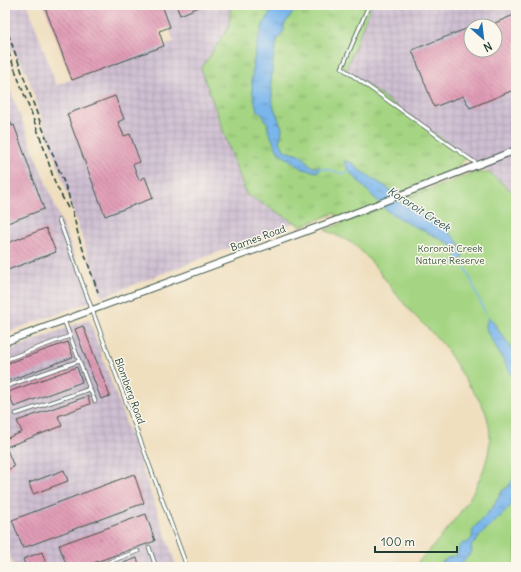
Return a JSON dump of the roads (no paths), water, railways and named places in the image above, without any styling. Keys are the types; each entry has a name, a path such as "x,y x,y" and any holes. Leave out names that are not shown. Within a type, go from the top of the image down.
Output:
{"street":[{"name":"Barnes Road","path":"5,342 422,187 516,150"}],"lane":[{"path":"369,5 342,68 478,165"},
{"name":"Blomberg Road","path":"59,220 187,567"},
{"path":"64,320 95,401"},
{"path":"5,360 70,336"},
{"path":"7,386 79,361"},
{"path":"16,414 87,390 89,387"},
{"path":"149,548 156,567"},
{"path":"96,567 138,552"}],"water":[{"path":"275,5 298,5 284,25 284,30 277,41 273,60 271,81 273,105 282,128 281,137 279,140 285,151 297,153 312,167 320,167 318,172 303,169 278,152 268,130 268,124 261,113 257,110 252,89 252,79 257,44 262,27"},
{"name":"Kororoit Creek","path":"344,161 351,162 358,169 386,187 393,193 395,199 426,216 448,231 462,249 463,259 459,260 455,265 454,262 457,257 451,245 407,223 386,210 348,170"},
{"path":"489,318 492,320 516,354 516,387 513,377 487,332 486,323"},
{"path":"516,474 516,499 504,513 479,536 479,538 471,546 472,552 458,567 436,567 447,558 457,555 459,547 464,542 466,544 472,538 473,529 493,507 502,491 509,486"}],"waterway":[{"name":"Kororoit Creek","path":"318,168 339,173 347,173 351,171"},
{"name":"Kororoit Creek","path":"462,259 488,320"}],"railway":[{"path":"5,25 68,193 79,238 98,292"},
{"path":"5,43 43,145 55,183 69,210"}],"park label":[{"name":"Kororoit Creek Nature Reserve","path":"450,254"}]}
